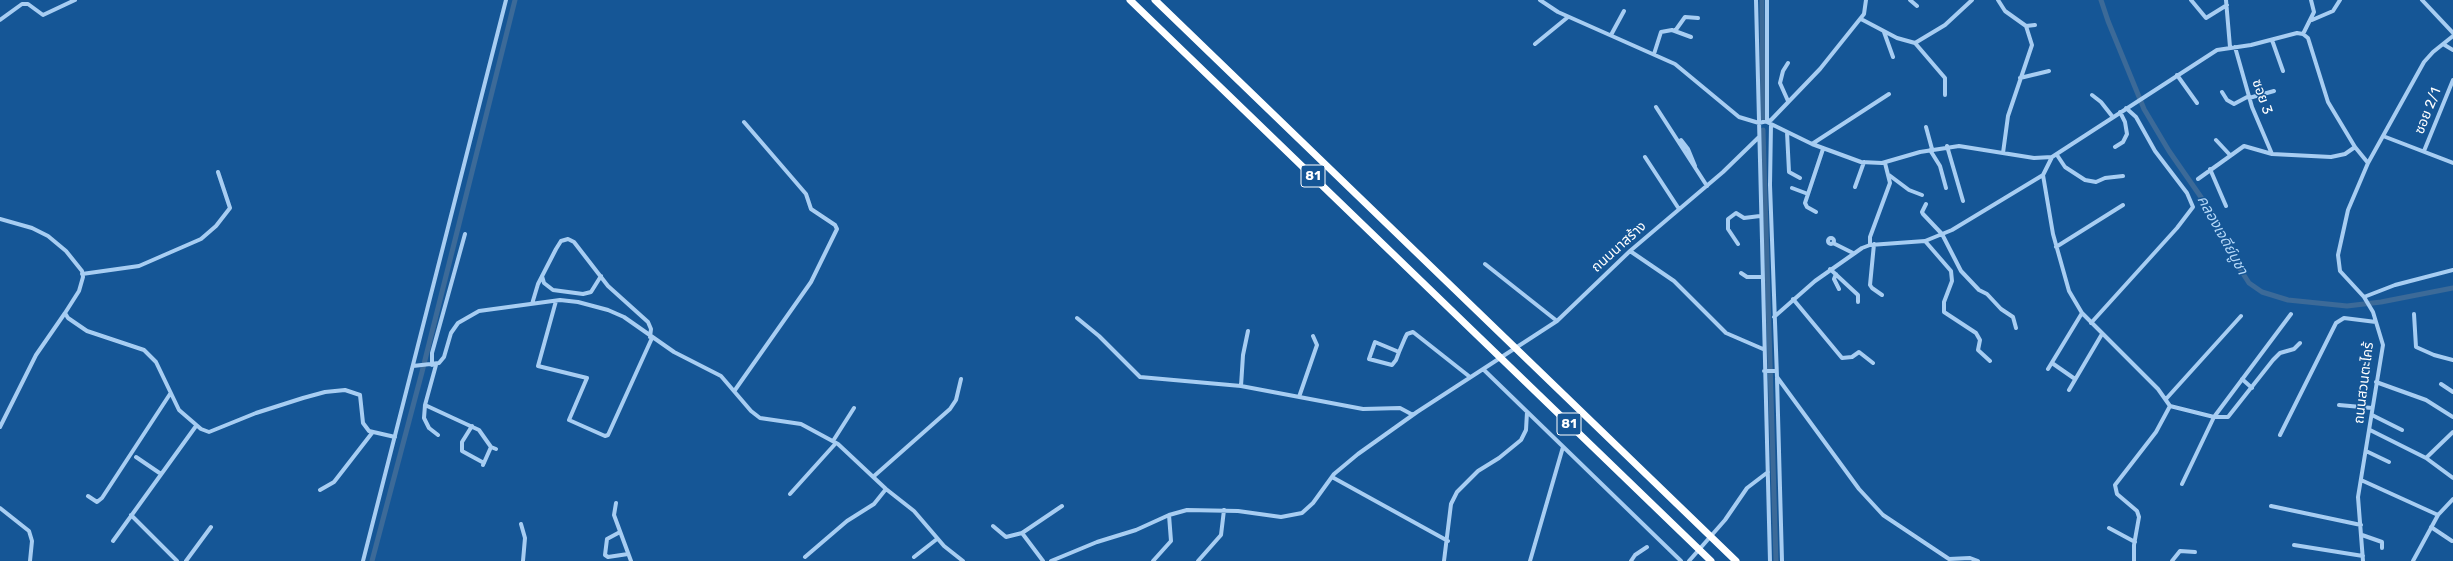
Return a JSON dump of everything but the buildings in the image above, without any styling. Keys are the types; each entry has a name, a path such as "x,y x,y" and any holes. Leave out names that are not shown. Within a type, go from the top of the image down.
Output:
{"highway":[{"name":"81","path":"1130,0 1711,561"},
{"name":"81","path":"1155,0 1736,561"}],"street":[{"path":"0,20 22,4 28,4 42,15 75,0"},
{"path":"363,561 396,437 506,0"},
{"path":"1756,0 1760,123 1758,138 1763,349 1765,370 1770,561"},
{"path":"1767,0 1775,370 1777,378 1782,561"},
{"path":"1769,123 1788,101 1820,69 1861,19 1864,14 1866,0"},
{"path":"1910,0 1917,6"},
{"path":"1915,43 1945,25 1972,0"},
{"path":"1998,0 2005,11 2026,26 2032,46 2008,116 2003,153"},
{"path":"2191,0 2206,18 2227,2"},
{"path":"1543,1 1568,17 1612,35 1675,64 1739,117 1760,123 1769,123 1823,149 1864,162 1885,163 1947,146 1959,146 2034,158 2052,157 2087,136 2112,116 2134,104 2217,50 2303,34 2312,20 2314,12 2311,0"},
{"path":"2312,20 2333,11 2340,0"},
{"path":"2422,0 2453,33"},
{"path":"2227,2 2230,47"},
{"path":"1612,35 1624,11"},
{"path":"1535,44 1568,17"},
{"path":"1675,31 1685,17 1698,18"},
{"path":"1861,19 1884,32 1915,43 1945,78 1945,95"},
{"path":"2026,26 2036,25"},
{"path":"1654,54 1661,32 1675,31 1691,37"},
{"path":"1884,32 1893,57"},
{"path":"2303,34 2308,38 2328,102 2356,147 2368,162"},
{"name":"ถนนสวนตะไคร้","path":"2363,561 2358,497 2383,346 2373,312 2364,297 2340,271 2338,255 2348,210 2368,162 2424,62 2453,36"},
{"path":"2272,40 2283,71"},
{"path":"2443,44 2453,50"},
{"name":"ซอย 3","path":"2235,47 2249,97 2272,154"},
{"path":"1788,63 1783,71 1780,83 1788,101"},
{"path":"2020,78 2049,71"},
{"path":"2177,75 2197,103"},
{"name":"ซอย 2/1","path":"2424,151 2453,80"},
{"path":"2222,92 2227,100 2234,104 2249,97 2274,91"},
{"path":"1812,144 1889,94"},
{"path":"2092,95 2101,102 2112,116"},
{"path":"1656,107 1707,186"},
{"path":"2091,323 2182,223 2193,207 2187,192 2166,163 2155,151 2136,117 2126,108"},
{"path":"2115,147 2123,142 2127,134 2125,122 2120,112"},
{"path":"734,390 812,282 836,229 835,225 811,209 806,194 744,122"},
{"path":"1926,127 1931,150 1940,166 1946,188"},
{"path":"1787,132 1789,172 1800,178"},
{"path":"2383,136 2453,163"},
{"name":"ถนนนาสร้าง","path":"1051,561 1136,530 1169,515 1187,510 1224,510 1281,517 1296,515 1313,503 1332,477 1346,463 1413,415 1557,321 1630,251 1707,186 1758,138"},
{"path":"1682,140 1688,149 1695,168"},
{"path":"2216,140 2230,155"},
{"path":"1947,146 1963,201"},
{"path":"2198,179 2244,146 2272,154 2339,156 2356,147"},
{"path":"1816,212 1805,205 1823,149"},
{"path":"2057,155 2065,167 2084,180 2096,182 2105,178 2123,176"},
{"path":"1645,157 1679,210"},
{"path":"1774,317 1793,298 1830,269 1853,254 1872,245 1925,241 1942,234 2043,175 2052,157"},
{"path":"1855,187 1864,162"},
{"path":"1882,295 1870,285 1872,245 1870,237 1888,190 1889,174 1885,163"},
{"path":"2210,169 2226,206"},
{"path":"82,274 139,266 201,239 216,226 230,208 218,172"},
{"path":"1889,174 1909,190 1922,196"},
{"path":"2043,175 2056,247 2068,291 2082,313 2166,399 2170,406 2214,417 2228,417 2280,353 2294,349 2300,343"},
{"path":"1792,188 1808,194"},
{"path":"1926,204 1922,212 1923,214 1942,234 1961,271 1979,290 1987,294 2001,309 2013,317 2016,328"},
{"path":"2056,247 2123,205"},
{"path":"1738,244 1728,229 1728,219 1736,213 1744,218 1760,216"},
{"path":"0,219 32,228 48,236 73,259 82,274 81,287 36,355 0,427"},
{"path":"438,435 429,428 424,418 425,405 432,365 432,353 465,234"},
{"path":"532,304 542,276 559,244 565,239 574,242 608,286 648,322 651,329 651,338 608,435 605,436 569,420 587,378 538,366 556,300"},
{"path":"1925,241 1951,271 1950,286 1944,302 1944,312 1976,333 1980,340 1978,350 1990,361"},
{"path":"1833,243 1853,254"},
{"path":"1630,251 1674,282 1726,333 1763,349"},
{"path":"1485,264 1557,321"},
{"path":"1830,269 1858,295 1858,302"},
{"path":"2364,297 2402,283 2453,270"},
{"path":"1741,273 1747,277 1762,277"},
{"path":"1836,274 1834,279 1839,289"},
{"path":"542,276 544,283 553,290 583,294 591,292 601,276"},
{"path":"1793,298 1842,358 1852,356 1859,352 1873,363"},
{"path":"414,366 432,365 444,357 454,328 466,317 480,311 556,300 578,302 608,310 624,318 651,338 674,352 715,371 734,390 751,411 760,418 792,421 835,442 886,489 914,510 937,539 964,561"},
{"path":"65,313 76,324 87,331 144,350 156,362 170,394 183,415 196,426 209,432 256,413 303,398 325,392 345,390 358,392 360,395 363,423 372,433 396,437"},
{"path":"2048,369 2082,313"},
{"path":"2182,484 2214,417 2291,314"},
{"path":"2414,314 2416,347 2434,355 2453,360"},
{"path":"2166,399 2241,316"},
{"path":"1077,318 1099,336 1138,377 1241,386 1363,409 1400,408 1413,415"},
{"path":"2280,434 2336,323 2344,318 2376,322"},
{"path":"1241,386 1243,355 1248,331"},
{"path":"1399,352 1374,342 1369,359 1392,365 1399,352 1407,334 1413,332 1470,377"},
{"path":"2069,390 2102,334"},
{"path":"1299,397 1317,345 1314,336"},
{"path":"2052,363 2075,379"},
{"path":"1483,369 1681,561"},
{"path":"1765,370 1775,370"},
{"path":"1777,378 1859,489 1880,512 1949,559 1970,558 1978,561"},
{"path":"873,477 950,409 956,400 961,379"},
{"path":"2242,379 2252,388"},
{"path":"2376,382 2426,400 2453,417"},
{"path":"2440,384 2453,392"},
{"path":"88,496 97,502 102,498 170,394"},
{"path":"425,405 472,426 484,436 491,447 496,449"},
{"path":"2338,405 2372,408"},
{"path":"2129,561 2134,560 2139,517 2137,511 2117,494 2115,484 2156,432 2170,406"},
{"path":"790,494 835,442 854,408"},
{"path":"1444,561 1448,541 1451,504 1457,492 1474,474 1521,440 1526,430 1527,412"},
{"path":"2372,415 2402,430"},
{"path":"113,541 196,426"},
{"path":"472,426 462,442 462,451 484,464 491,447"},
{"path":"2370,430 2426,458 2453,478"},
{"path":"2426,458 2453,432"},
{"path":"320,490 334,482 372,433"},
{"path":"1530,561 1563,447"},
{"path":"2366,451 2389,462"},
{"path":"136,458 161,474"},
{"path":"1689,561 1725,520 1747,488 1768,472"},
{"path":"1332,477 1448,541"},
{"path":"2361,480 2438,515"},
{"path":"805,557 848,521 874,504 886,489"},
{"path":"2413,561 2438,515 2453,499"},
{"path":"616,503 614,515 631,561"},
{"path":"993,526 1006,537 1022,533 1062,506"},
{"path":"2271,506 2361,525"},
{"path":"0,508 29,531 32,541 30,561"},
{"path":"1198,561 1221,535 1224,510"},
{"path":"131,515 177,561"},
{"path":"1153,561 1171,541 1169,515"},
{"path":"521,524 525,538 523,561"},
{"path":"186,561 211,527"},
{"path":"2431,527 2452,541"},
{"path":"2109,528 2135,542"},
{"path":"620,532 607,539 605,555 608,557 628,554"},
{"path":"1022,533 1043,561"},
{"path":"2362,535 2382,542 2382,548"},
{"path":"914,556 937,539"},
{"path":"2294,545 2363,556"},
{"path":"1631,561 1635,554 1647,547"},
{"path":"2172,561 2180,550 2195,552"}],"waterway":[{"path":"372,561 422,372 515,0"},
{"path":"1762,0 1763,118"},
{"name":"คลองเจดีย์บูชา","path":"2101,0 2144,109 2169,151 2212,213 2233,258 2249,283 2262,292 2288,300 2347,306 2381,302 2453,288"},
{"path":"1763,130 1776,561"}]}
